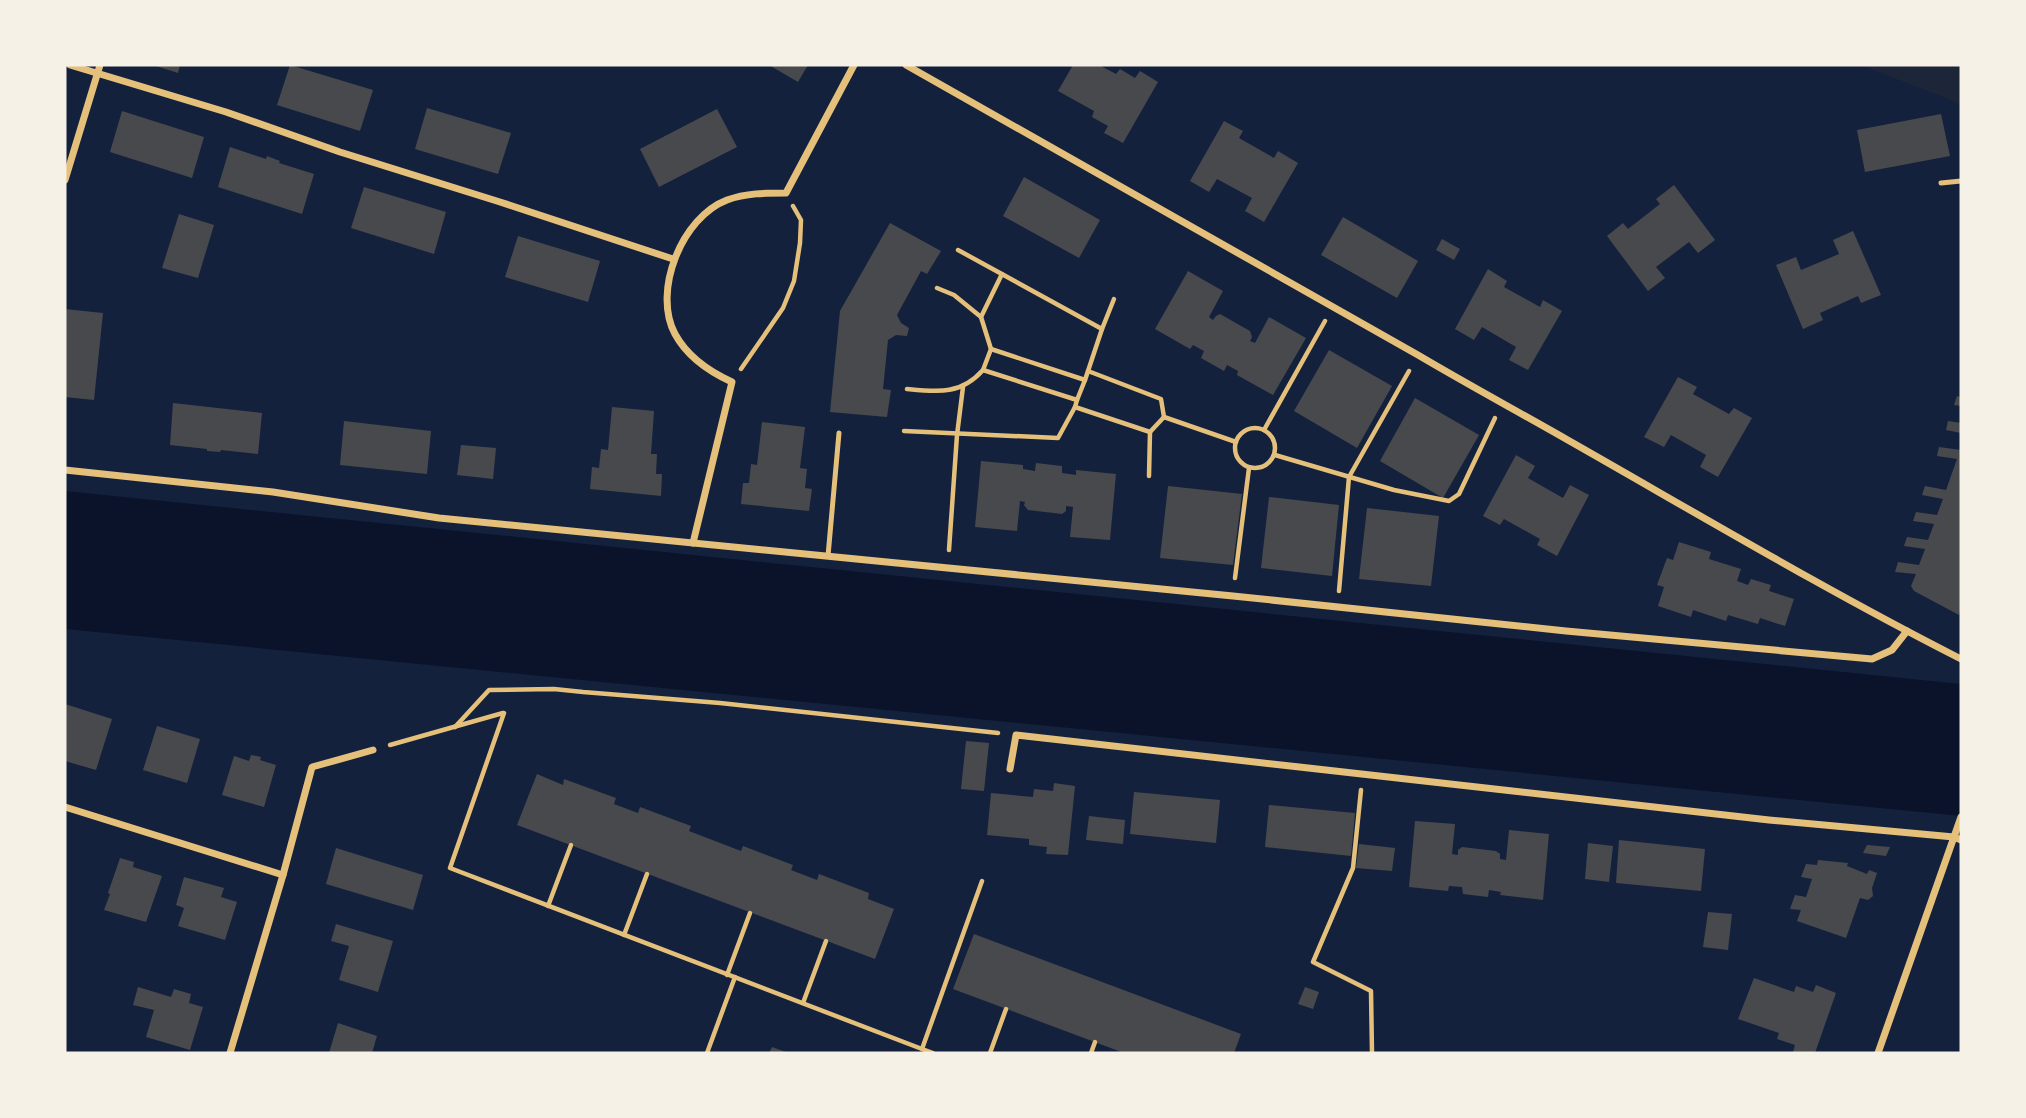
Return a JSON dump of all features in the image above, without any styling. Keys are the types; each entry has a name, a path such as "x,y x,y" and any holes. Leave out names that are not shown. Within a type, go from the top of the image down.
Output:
{"street":[{"path":"70,65 98,69 340,152 673,259"},
{"path":"693,543 732,382 700,363 675,334 668,313 667,293 673,259 690,230 706,213 724,200 760,193 786,193 854,65"},
{"path":"906,65 1333,306 1767,556 1961,659"},
{"path":"65,180 98,69"},
{"path":"65,470 273,492 439,518 1872,659 1892,650 1906,632"},
{"path":"1010,769 1016,735 1769,820 1957,838"},
{"path":"230,1053 312,767 373,750"},
{"path":"65,807 283,875"},
{"path":"1878,1053 1957,838 1960,819"}],"lane":[{"path":"1941,183 1961,181"},
{"path":"828,556 839,433"}],"path":[{"path":"732,382 783,307 794,281 801,220 786,193"},
{"path":"958,250 1101,330"},
{"path":"981,317 1002,274"},
{"path":"908,390 944,392 963,387 974,381 983,370 991,349 981,317 954,295 937,288"},
{"path":"904,431 1058,438 1075,407 1114,299"},
{"path":"1264,430 1333,306"},
{"path":"991,349 1085,380"},
{"path":"1338,606 1349,477 1418,355"},
{"path":"983,370 1077,400"},
{"path":"1088,371 1161,399 1164,417"},
{"path":"948,569 963,387"},
{"path":"1275,455 1394,490 1449,501 1459,494 1502,404"},
{"path":"1075,407 1150,432"},
{"path":"1164,417 1236,442"},
{"path":"1149,476 1150,432 1164,417"},
{"path":"1250,429 1264,430 1275,443 1275,455 1262,468 1249,468 1243,465 1236,455 1236,442 1250,429"},
{"path":"1233,596 1249,468"},
{"path":"455,727 489,690 554,689 720,703 1016,735"},
{"path":"373,750 503,713 450,868 933,1053"},
{"path":"1363,774 1353,868 1313,962 1371,991 1372,1053"},
{"path":"548,906 571,845"},
{"path":"624,935 647,874"},
{"path":"922,1049 982,881"},
{"path":"727,975 750,913"},
{"path":"803,1003 826,941"},
{"path":"707,1053 735,977"},
{"path":"990,1053 1006,1009"},
{"path":"1091,1053 1095,1042"}],"shaded area":[{"path":"1861,65 1961,65 1961,104"},
{"path":"65,491 1961,684 1961,816 65,629"}],"building":[{"path":"153,65 180,65 178,73"},
{"path":"290,65 373,90 360,131 277,105"},
{"path":"769,65 808,65 798,82"},
{"path":"1073,65 1099,65 1116,74 1120,69 1135,78 1140,71 1158,82 1123,143 1104,133 1108,126 1092,117 1094,111 1058,91"},
{"path":"427,108 511,133 498,174 415,149"},
{"path":"717,109 737,147 659,187 640,149"},
{"path":"122,111 204,137 192,178 110,152"},
{"path":"1941,114 1950,156 1865,172 1857,130"},
{"path":"1224,121 1243,131 1239,138 1274,158 1278,151 1298,163 1264,222 1245,211 1252,198 1217,179 1209,192 1190,181"},
{"path":"230,147 266,159 267,156 280,161 279,163 314,174 302,214 218,187"},
{"path":"1024,177 1100,220 1079,258 1003,216"},
{"path":"1674,185 1715,240 1698,253 1689,242 1656,267 1665,278 1648,291 1607,236 1623,223 1628,229 1660,204 1656,199"},
{"path":"364,187 446,212 434,254 351,228"},
{"path":"179,214 214,225 198,278 162,268"},
{"path":"1343,217 1418,261 1397,298 1321,255"},
{"path":"890,223 941,251 927,274 921,271 897,315 901,323 909,328 907,336 896,335 888,340 883,389 891,390 887,417 830,412 840,311"},
{"path":"1853,231 1881,295 1861,303 1858,296 1820,313 1823,320 1803,329 1776,265 1796,257 1801,270 1839,254 1833,240"},
{"path":"518,236 600,261 588,302 505,277"},
{"path":"1442,239 1460,249 1454,260 1436,250"},
{"path":"1488,269 1507,281 1504,287 1540,307 1543,300 1562,311 1528,370 1509,360 1516,347 1482,327 1474,340 1455,329"},
{"path":"1188,271 1223,291 1209,317 1213,320 1220,314 1250,331 1250,341 1255,343 1269,317 1306,338 1273,395 1237,375 1238,371 1227,365 1224,371 1201,358 1204,351 1193,345 1190,349 1155,329"},
{"path":"65,309 103,313 94,400 65,397"},
{"path":"1329,350 1392,386 1357,448 1294,411"},
{"path":"1678,377 1697,387 1693,394 1729,414 1734,408 1752,418 1718,477 1700,467 1706,455 1671,435 1664,447 1644,437"},
{"path":"1957,396 1961,397 1961,406 1954,405"},
{"path":"1415,398 1479,435 1443,498 1380,461"},
{"path":"173,403 262,413 258,454 207,451 170,445"},
{"path":"612,407 654,411 651,454 657,454 656,474 662,474 661,496 590,489 592,467 599,468 601,449 608,450"},
{"path":"344,421 431,431 427,474 340,465"},
{"path":"1948,421 1961,423 1961,433 1946,430"},
{"path":"762,422 805,427 800,468 807,469 805,488 812,489 809,511 741,504 743,483 749,483 751,464 757,465"},
{"path":"461,445 496,448 493,479 457,475"},
{"path":"1939,447 1961,450 1959,615 1914,591 1911,586 1916,574 1895,572 1898,562 1919,565 1925,549 1904,546 1907,537 1928,540 1934,524 1913,521 1916,512 1937,515 1943,499 1922,495 1925,486 1946,490 1957,459 1937,456"},
{"path":"1516,455 1535,466 1528,478 1563,498 1570,485 1589,495 1557,556 1537,545 1540,539 1504,519 1500,525 1483,516"},
{"path":"981,461 1023,465 1023,469 1035,471 1036,463 1062,466 1062,473 1076,475 1076,470 1116,474 1110,540 1070,537 1073,507 1066,506 1066,511 1062,514 1028,510 1025,502 1020,501 1017,531 975,527"},
{"path":"1168,486 1242,494 1233,565 1160,558"},
{"path":"1269,497 1339,505 1332,576 1261,568"},
{"path":"1367,508 1439,516 1431,586 1359,579"},
{"path":"1679,542 1711,552 1709,559 1741,569 1737,581 1748,585 1751,579 1771,585 1769,591 1794,599 1785,626 1760,618 1758,624 1728,615 1726,621 1693,610 1691,617 1658,606 1664,587 1657,585 1667,558 1673,560"},
{"path":"65,704 112,719 96,770 65,761"},
{"path":"157,726 200,739 187,783 143,770"},
{"path":"966,741 989,743 984,791 961,789"},
{"path":"251,755 276,765 264,807 222,795 234,756 249,761"},
{"path":"537,774 563,785 564,779 616,798 614,804 638,813 640,807 691,826 689,831 741,851 743,846 793,865 791,870 817,880 819,874 869,893 868,899 894,909 875,959 517,825"},
{"path":"1054,783 1075,786 1068,855 1046,854 1047,847 1029,845 1029,839 987,835 991,793 1033,797 1034,789 1053,791"},
{"path":"1134,792 1220,800 1216,843 1130,834"},
{"path":"1269,805 1355,813 1351,856 1265,847"},
{"path":"1089,816 1125,820 1123,844 1086,840"},
{"path":"1415,821 1455,824 1452,854 1458,855 1458,850 1462,847 1496,851 1500,854 1500,859 1506,860 1509,830 1549,834 1543,900 1500,895 1501,892 1489,890 1488,897 1463,894 1462,887 1449,886 1448,891 1409,887"},
{"path":"1619,840 1705,849 1701,891 1616,883"},
{"path":"1588,843 1613,846 1609,882 1585,879"},
{"path":"1359,844 1395,848 1392,871 1356,868"},
{"path":"1867,845 1890,847 1886,856 1863,853"},
{"path":"336,848 423,875 413,910 326,884"},
{"path":"120,858 134,862 133,867 162,876 146,922 104,910"},
{"path":"1818,860 1848,863 1847,866 1867,874 1869,870 1877,873 1872,888 1873,896 1868,900 1860,898 1846,938 1797,921 1801,910 1790,909 1795,895 1806,897 1812,879 1801,877 1806,864 1817,865"},
{"path":"184,877 224,888 221,897 237,902 225,940 178,926 184,908 176,905"},
{"path":"1708,912 1732,914 1728,950 1703,947"},
{"path":"336,924 393,941 378,992 339,980 349,946 331,941"},
{"path":"974,934 1241,1034 1234,1053 1124,1053 953,989"},
{"path":"1754,978 1794,992 1796,986 1813,992 1816,985 1836,993 1815,1053 1793,1052 1795,1045 1777,1039 1779,1033 1738,1019"},
{"path":"138,987 171,997 174,989 191,994 189,1003 203,1007 190,1050 146,1037 154,1010 133,1005"},
{"path":"1305,987 1319,992 1313,1009 1298,1004"},
{"path":"338,1023 377,1036 372,1053 329,1053"},
{"path":"772,1047 789,1053 769,1053"}]}
